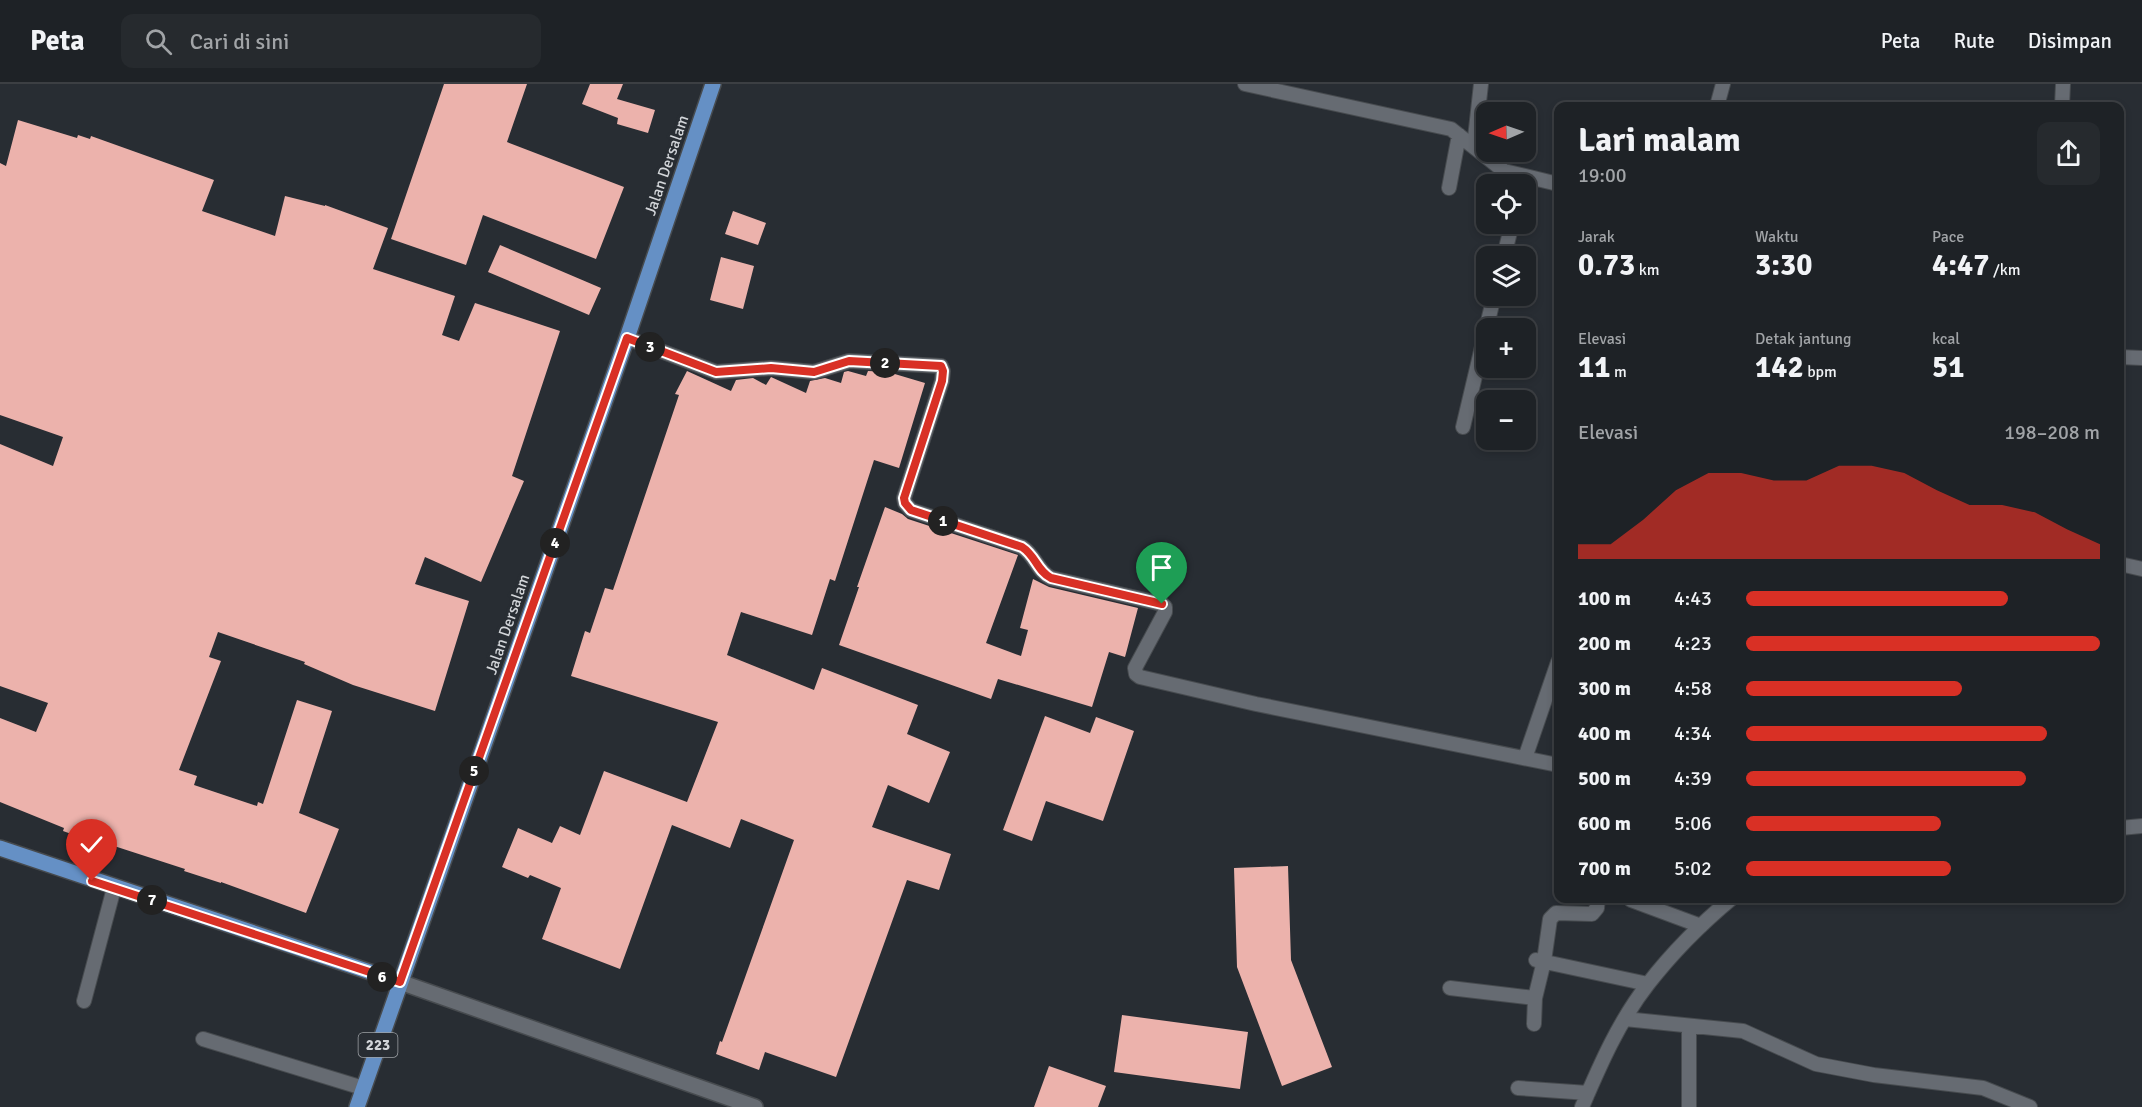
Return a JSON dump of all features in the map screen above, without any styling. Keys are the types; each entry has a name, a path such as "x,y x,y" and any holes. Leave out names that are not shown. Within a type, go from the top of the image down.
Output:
{"main road":[{"name":"Jalan Dersalam","path":"357,1107 627,338 713,84"},
{"path":"0,848 400,982 755,1107"}],"street":[{"path":"1245,84 1451,129 1510,174"},
{"path":"1474,147 1481,84"},
{"path":"1718,102 1723,84"},
{"path":"2062,102 2063,84"},
{"path":"1449,188 1459,135"},
{"path":"1536,182 1554,184"},
{"path":"1463,427 1492,306"},
{"path":"627,338 716,372 771,368 814,372 849,361 941,366 942,381 904,498 905,503 911,510 1022,547 1031,553 1045,575 1051,578 1162,604 1165,612 1136,668 1136,674 1146,680 1256,704 1554,764"},
{"path":"2124,357 2142,358"},
{"path":"2124,565 2142,569"},
{"path":"1525,758 1554,674"},
{"path":"2124,828 2142,826"},
{"path":"84,1001 114,888"},
{"path":"1534,1024 1540,961 1550,919 1553,914 1592,914 1598,903"},
{"path":"1639,903 1701,926"},
{"path":"1582,1107 1625,1019 1648,984 1701,926 1726,903"},
{"path":"1540,961 1648,984"},
{"path":"1450,988 1535,998"},
{"path":"1625,1019 1743,1031 1816,1065 1874,1075 1983,1088 2030,1107"},
{"path":"1689,1026 1689,1107"},
{"path":"202,1039 363,1088"},
{"path":"1518,1088 1588,1093"}],"building":[{"path":"444,84 527,84 507,142 624,187 596,259 483,215 466,265 391,239"},
{"path":"590,84 623,84 617,99 655,110 648,133 617,124 618,118 582,104"},
{"path":"18,120 77,138 78,135 90,139 91,136 214,180 202,211 275,236 285,196 325,205 388,228 373,269 455,296 442,335 459,341 475,303 560,331 512,476 524,481 481,582 425,557 415,584 469,601 435,711 353,685 304,664 305,662 218,632 209,657 221,661 179,770 197,776 194,785 257,806 258,802 263,804 297,700 332,711 299,813 339,829 306,913 184,871 185,869 111,845 110,848 63,831 64,828 0,802 0,718 36,732 48,703 0,686 0,444 53,466 63,437 0,415 0,163 6,166"},
{"path":"733,211 766,223 758,245 725,234"},
{"path":"500,245 601,288 589,315 488,272"},
{"path":"721,257 754,266 743,309 710,300"},
{"path":"687,371 731,391 736,380 753,378 766,385 771,377 806,393 810,381 825,378 841,383 844,372 848,371 866,376 868,371 888,372 925,383 899,468 874,460 835,581 830,579 812,635 741,612 727,655 814,690 822,668 918,705 907,734 950,752 929,803 888,785 872,827 951,854 939,890 907,880 836,1077 765,1052 759,1070 716,1054 794,840 741,819 730,848 672,825 620,969 542,939 561,888 530,875 528,878 502,867 518,828 552,843 560,826 580,835 604,771 687,802 718,722 571,676 585,631 590,633 605,588 613,590 679,395 675,394"},
{"path":"885,507 908,519 1018,555 986,643 1021,656 1028,630 1020,628 1033,579 1049,587 1138,608 1125,657 1109,652 1092,707 998,679 991,699 839,645"},
{"path":"1045,716 1090,733 1096,717 1134,731 1103,821 1046,801 1032,841 1003,830"},
{"path":"1288,866 1291,960 1332,1067 1282,1086 1237,967 1234,868"},
{"path":"1122,1015 1248,1032 1240,1089 1114,1072"},
{"path":"1049,1066 1106,1086 1098,1107 1034,1107"}],"route":[{"path":"92,881 400,982 627,338 716,372 771,368 814,372 849,361 939,365 943,371 942,381 904,498 908,507 911,510 1022,547 1031,553 1045,575 1051,578 1162,604"}]}
